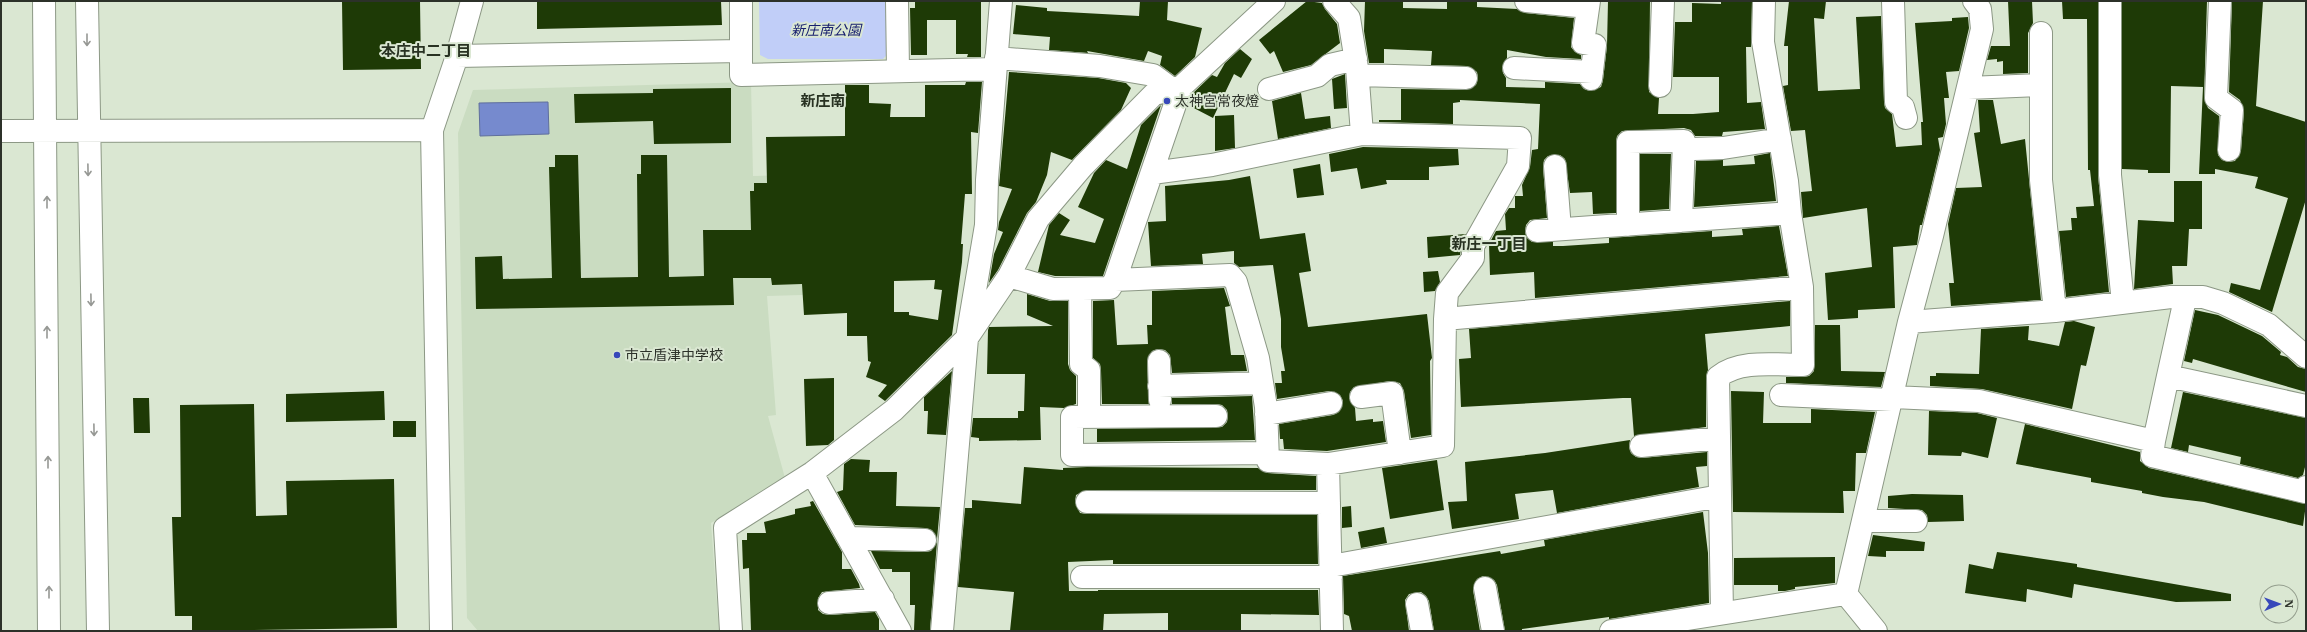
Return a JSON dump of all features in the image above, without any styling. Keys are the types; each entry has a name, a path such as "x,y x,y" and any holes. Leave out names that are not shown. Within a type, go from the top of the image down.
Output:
{"street":[{"path":"44,1 49,631"},
{"path":"87,1 87,132 98,631"},
{"path":"441,631 432,130 457,56 472,1"},
{"path":"741,1 741,75 898,70 995,64 1100,66 1153,75 1176,88"},
{"path":"897,1 898,70"},
{"path":"942,631 967,338 986,225 995,64 1001,1"},
{"path":"731,631 725,528 812,473 894,410 967,338 1009,276 1038,220 1083,166 1154,94 1176,88 1274,1"},
{"path":"1334,1 1349,18 1357,67 1362,134"},
{"path":"1514,68 1592,75 1595,45 1583,42 1589,4 1526,1"},
{"path":"1660,86 1663,1"},
{"path":"1722,613 1718,377 1728,369 1747,366 1803,365 1802,287 1780,139 1763,42 1764,1"},
{"path":"1893,1 1896,102 1903,107 1906,118"},
{"path":"1846,594 1909,322 1932,236 1982,29 1980,9 1974,1"},
{"path":"2110,1 2110,175 2123,303"},
{"path":"2220,1 2216,98 2232,110 2229,150"},
{"path":"2041,33 2041,180 2055,311"},
{"path":"457,56 741,51"},
{"path":"1269,88 1317,76 1330,65 1466,78"},
{"path":"1968,88 2040,85"},
{"path":"1009,276 1053,289 1110,288 1115,280 1152,173 1176,88"},
{"path":"1,132 432,130"},
{"path":"1115,280 1230,275 1236,282 1258,358 1266,414 1268,461 1328,464 1443,446 1445,319 1447,293 1473,258 1473,246 1518,166 1520,138 1362,134 1212,165 1152,173"},
{"path":"1694,149 1723,148 1780,139"},
{"path":"1628,225 1628,142 1684,141 1681,221"},
{"path":"1555,166 1560,230"},
{"path":"1537,231 1790,213"},
{"path":"1445,319 1802,287"},
{"path":"1080,289 1081,364 1089,370 1089,417"},
{"path":"1909,322 2055,311 2171,297 2203,298 2223,303 2269,325 2306,357"},
{"path":"2185,298 2152,456 2305,492 2306,487"},
{"path":"1159,361 1160,395 1262,382"},
{"path":"2168,376 2306,406"},
{"path":"1361,396 1392,393 1400,453"},
{"path":"1781,395 1979,402 2154,441"},
{"path":"1266,414 1331,403"},
{"path":"1216,416 1072,417 1072,455 1267,453"},
{"path":"1641,446 1719,438"},
{"path":"1328,464 1332,631"},
{"path":"812,473 900,631"},
{"path":"1082,577 1331,571 1720,496"},
{"path":"1087,502 1330,503"},
{"path":"1863,521 1916,521"},
{"path":"848,538 925,540"},
{"path":"1485,588 1493,631"},
{"path":"1611,631 1694,624 1722,613 1846,594"},
{"path":"1846,594 1876,631"},
{"path":"829,603 883,599"},
{"path":"1417,604 1422,631"}],"shaded area":[{"name":"市立盾津中学校","path":"751,82 753,176 836,174 837,294 767,296 776,415 768,416 785,478 711,523 719,631 478,631 467,618 458,133 473,90"}],"green space":[{"name":"新庄南公園","path":"759,1 892,1 892,49 883,59 768,59 760,55"}],"water":[{"path":"548,102 549,134 480,136 479,103"}],"building":[{"path":"342,1 420,1 421,69 343,70"},
{"path":"537,1 721,1 722,25 537,29"},
{"path":"915,1 981,1 981,57 967,57 968,54 956,54 956,20 927,20 927,55 911,55 910,8 915,8"},
{"path":"1140,1 1168,1 1167,20 1202,28 1195,57 1175,76 1160,65 1162,56 1148,51 1144,61 1087,51 1088,53 1049,50 1050,37 1013,34 1016,5 1047,8 1047,11 1139,16"},
{"path":"1307,1 1322,3 1337,24 1340,43 1311,65 1283,72 1274,51 1270,54 1259,40"},
{"path":"1365,1 1403,1 1403,8 1447,9 1447,1 1477,1 1477,7 1517,9 1525,13 1574,18 1571,47 1575,52 1581,55 1581,59 1546,57 1507,50 1507,58 1502,67 1506,78 1506,87 1545,88 1545,82 1580,84 1584,89 1590,91 1601,87 1603,80 1607,46 1608,1 1650,1 1649,92 1659,98 1658,114 1693,114 1719,112 1719,77 1673,77 1675,22 1692,22 1692,3 1721,4 1721,1 1752,1 1751,47 1746,47 1747,103 1761,102 1765,129 1723,132 1722,136 1695,136 1691,130 1684,128 1622,131 1617,136 1616,142 1616,213 1593,214 1592,192 1570,193 1565,159 1560,155 1548,156 1544,160 1543,167 1547,218 1530,220 1526,225 1525,232 1527,238 1532,242 1553,242 1553,246 1563,246 1609,243 1609,238 1712,231 1712,237 1743,235 1742,229 1779,226 1788,276 1535,298 1534,272 1490,275 1489,244 1496,231 1506,230 1505,214 1509,208 1515,208 1515,196 1523,196 1522,185 1530,167 1532,150 1538,149 1540,104 1460,100 1460,102 1453,103 1453,124 1379,122 1379,120 1401,120 1401,89 1466,90 1476,85 1478,78 1477,72 1467,66 1431,65 1432,51 1384,49 1384,63 1369,63 1364,31"},
{"path":"1789,1 1826,1 1824,19 1814,18 1818,91 1860,89 1856,17 1881,16 1884,102 1885,108 1892,114 1896,147 1922,145 1921,122 1923,122 1915,23 1952,21 1952,18 1968,17 1969,28 1959,71 1946,72 1949,98 1944,98 1946,124 1943,137 1938,138 1940,150 1922,225 1920,225 1917,245 1893,247 1895,308 1858,310 1858,318 1828,320 1825,273 1872,267 1867,208 1803,218 1801,192 1812,191 1805,130 1791,131 1783,86 1788,85 1788,46 1784,46"},
{"path":"2008,1 2032,1 2033,23 2028,33 2028,73 2003,74 2003,61 1997,62 1997,59 1987,60 1991,46 2010,46"},
{"path":"2062,1 2098,1 2098,175 2109,292 2066,297 2059,231 2072,230 2071,218 2077,218 2076,207 2094,206 2090,170 2088,170 2087,19 2063,19"},
{"path":"2122,1 2207,1 2204,98 2208,108 2219,116 2218,155 2222,160 2228,162 2235,161 2241,151 2244,111 2240,100 2229,92 2232,1 2263,1 2256,106 2306,122 2306,199 2272,312 2229,292 2231,283 2260,290 2288,198 2255,188 2258,177 2215,169 2215,174 2199,174 2203,87 2171,86 2170,173 2148,173 2148,170 2122,169"},
{"path":"1240,49 1252,59 1241,78 1234,74 1213,118 1188,105 1192,94 1212,75 1217,77 1225,63"},
{"path":"1009,72 1098,78 1126,83 1131,88 1121,110 1072,160 1051,152 1047,175 1036,202 1027,213 998,270 989,283 994,254 1003,232 998,230 999,222 1012,189 999,186"},
{"path":"1345,74 1347,108 1334,109 1332,79"},
{"path":"966,82 982,82 978,133 971,132 972,194 965,194 961,244 963,244 962,262 952,335 885,401 878,396 887,385 866,377 871,362 868,361 867,336 847,336 847,313 804,315 802,284 772,285 771,278 733,278 734,305 476,309 475,257 502,256 503,279 552,278 549,167 555,167 555,155 578,155 581,278 638,277 637,174 641,174 641,155 667,155 669,277 704,276 703,230 751,230 750,191 754,191 754,183 767,183 766,137 845,136 845,85 869,85 869,103 891,104 890,117 925,117 925,85 965,85","holes":["935,280 934,289 942,290 938,320 909,315 909,312 894,312 894,281"]},
{"path":"731,88 731,143 654,144 653,121 575,123 574,94 653,93 653,89"},
{"path":"1301,93 1305,119 1330,116 1331,128 1278,139 1272,101"},
{"path":"1978,100 1993,100 2001,144 2025,139 2041,300 1951,306 1949,283 1954,283 1948,224 1956,188 1982,187 1974,133 1980,132"},
{"path":"1161,105 1103,276 1055,276 1038,272 1049,225 1059,213 1070,220 1060,235 1095,243 1104,219 1078,207 1094,173 1106,160 1127,169 1141,125"},
{"path":"1234,115 1235,148 1215,151 1215,116"},
{"path":"1363,147 1458,149 1459,165 1429,167 1429,180 1386,180 1387,184 1361,189 1357,168 1331,172 1329,154"},
{"path":"1770,153 1776,201 1694,207 1696,161 1723,160 1723,166 1755,164 1754,156"},
{"path":"1640,154 1671,154 1669,209 1640,211"},
{"path":"1320,164 1324,195 1297,198 1293,169"},
{"path":"1250,176 1260,239 1305,233 1311,271 1299,273 1308,327 1427,314 1432,358 1430,361 1431,435 1411,438 1404,391 1400,383 1390,381 1354,387 1350,392 1349,398 1355,408 1356,421 1373,419 1373,422 1383,421 1386,442 1327,451 1284,449 1283,439 1280,439 1279,424 1333,415 1339,412 1343,401 1340,395 1329,391 1277,399 1275,383 1282,383 1281,371 1285,371 1281,347 1281,319 1273,265 1239,267 1234,263 1234,251 1202,254 1203,264 1151,266 1148,222 1166,221 1165,186 1229,180"},
{"path":"2174,181 2202,181 2202,229 2189,229 2187,266 2172,266 2173,284 2134,289 2138,220 2174,222"},
{"path":"1466,234 1462,240 1460,255 1428,258 1427,237"},
{"path":"1438,271 1440,282 1435,291 1424,292 1423,272"},
{"path":"1224,288 1230,306 1225,307 1231,355 1244,355 1247,371 1172,373 1170,355 1165,350 1158,349 1152,351 1147,361 1149,404 1102,404 1100,364 1093,358 1093,301 1114,300 1117,345 1148,344 1147,325 1152,325 1152,291"},
{"path":"1027,294 1050,301 1068,301 1068,364 1070,370 1076,376 1076,404 1064,408 1040,407 1041,440 979,441 979,438 971,437 973,418 1018,418 1018,411 1024,411 1025,374 987,374 989,327 1053,326 1027,315"},
{"path":"1790,301 1790,326 1705,334 1708,370 1706,377 1706,427 1634,436 1631,398 1461,407 1459,359 1471,358 1469,329"},
{"path":"2195,310 2218,315 2262,336 2281,352 2280,355 2287,357 2298,367 2306,369 2306,392 2193,359 2192,363 2184,361"},
{"path":"2074,321 2095,327 2086,366 2081,365 2072,409 1982,389 1930,386 1930,376 1936,376 1936,373 1979,374 1981,329 2029,326 2028,340 2059,346 2065,322"},
{"path":"1815,325 1840,325 1841,371 1885,372 1881,387 1786,383 1786,377 1809,376 1814,371"},
{"path":"952,371 946,435 927,434 928,411 924,411 924,397"},
{"path":"834,378 834,440 828,445 806,446 804,379"},
{"path":"384,391 385,420 286,422 286,394"},
{"path":"1731,391 1764,392 1763,423 1811,423 1811,409 1875,412 1866,453 1856,453 1855,491 1843,491 1844,513 1733,512"},
{"path":"2183,392 2306,418 2306,463 2303,475 2298,478 2240,464 2241,457 2189,445 2188,452 2171,448"},
{"path":"1252,396 1255,440 1097,442 1097,429 1222,427 1227,422 1228,416 1227,410 1222,405 1172,404 1172,398"},
{"path":"133,398 149,398 150,433 134,433"},
{"path":"254,404 256,516 287,515 286,481 394,479 397,628 192,631 192,616 175,616 172,517 181,517 180,405"},
{"path":"1929,411 1977,413 1997,418 1988,458 1962,452 1961,456 1928,455"},
{"path":"393,421 416,421 416,437 393,437"},
{"path":"2025,424 2140,452 2140,461 2149,468 2306,504 2303,526 2204,502 2142,493 2142,491 2091,482 2091,478 2016,464"},
{"path":"1630,440 1629,447 1631,453 1636,457 1642,458 1707,452 1707,466 1696,467 1699,487 1557,513 1553,490 1515,494 1519,519 1452,529 1448,502 1467,501 1465,462 1545,453"},
{"path":"851,459 870,460 869,472 897,472 896,506 940,507 937,539 932,530 925,528 855,525 837,492 843,490 844,464"},
{"path":"1437,460 1444,510 1390,519 1382,468"},
{"path":"1024,467 1063,470 1063,468 1087,467 1258,468 1267,473 1316,476 1316,490 1087,490 1076,495 1075,502 1080,513 1087,514 1317,515 1318,564 1113,564 1113,560 1068,562 1069,591 1318,590 1319,615 1241,614 1241,631 1176,631 1168,630 1168,613 1104,614 1103,631 1010,631 1014,592 958,587 965,508 972,508 972,500 1021,504"},
{"path":"1912,494 1963,495 1964,521 1928,522 1927,515 1922,510 1888,508 1888,496"},
{"path":"813,501 842,552 842,569 851,569 860,588 822,592 818,598 818,610 823,614 830,615 875,612 879,619 879,631 751,631 749,568 743,569 742,540 747,540 747,533 766,533 764,522 795,514 795,509 811,506 810,502"},
{"path":"1351,506 1352,527 1342,528 1342,507"},
{"path":"1703,512 1708,553 1709,603 1609,619 1609,617 1522,629 1522,631 1505,631 1497,585 1494,580 1483,576 1477,579 1473,590 1480,631 1434,631 1429,601 1421,592 1409,594 1405,600 1409,631 1352,631 1349,616 1344,614 1343,576 1500,551 1501,554 1545,546 1544,540"},
{"path":"1384,527 1387,543 1361,548 1358,532"},
{"path":"1873,535 1925,542 1924,551 1886,551 1886,557 1868,556"},
{"path":"937,542 930,630 914,630 915,605 910,605 910,572 892,572 892,569 880,569 871,551 925,552 931,551"},
{"path":"1997,552 2077,564 2077,567 2231,594 2231,601 2176,602 2074,584 2072,598 2027,589 2026,602 1965,593 1969,564 1993,569"},
{"path":"1835,557 1835,583 1795,587 1795,589 1785,591 1778,591 1778,585 1734,585 1734,558"}],"place":[{"name":"太神宮常夜燈","path":"1167,101"},
{"name":"市立盾津中学校","path":"617,355"}],"district":[{"name":"本庄中二丁目","path":"426,50"},
{"name":"新庄南","path":"823,100"},
{"name":"新庄一丁目","path":"1489,243"}]}
